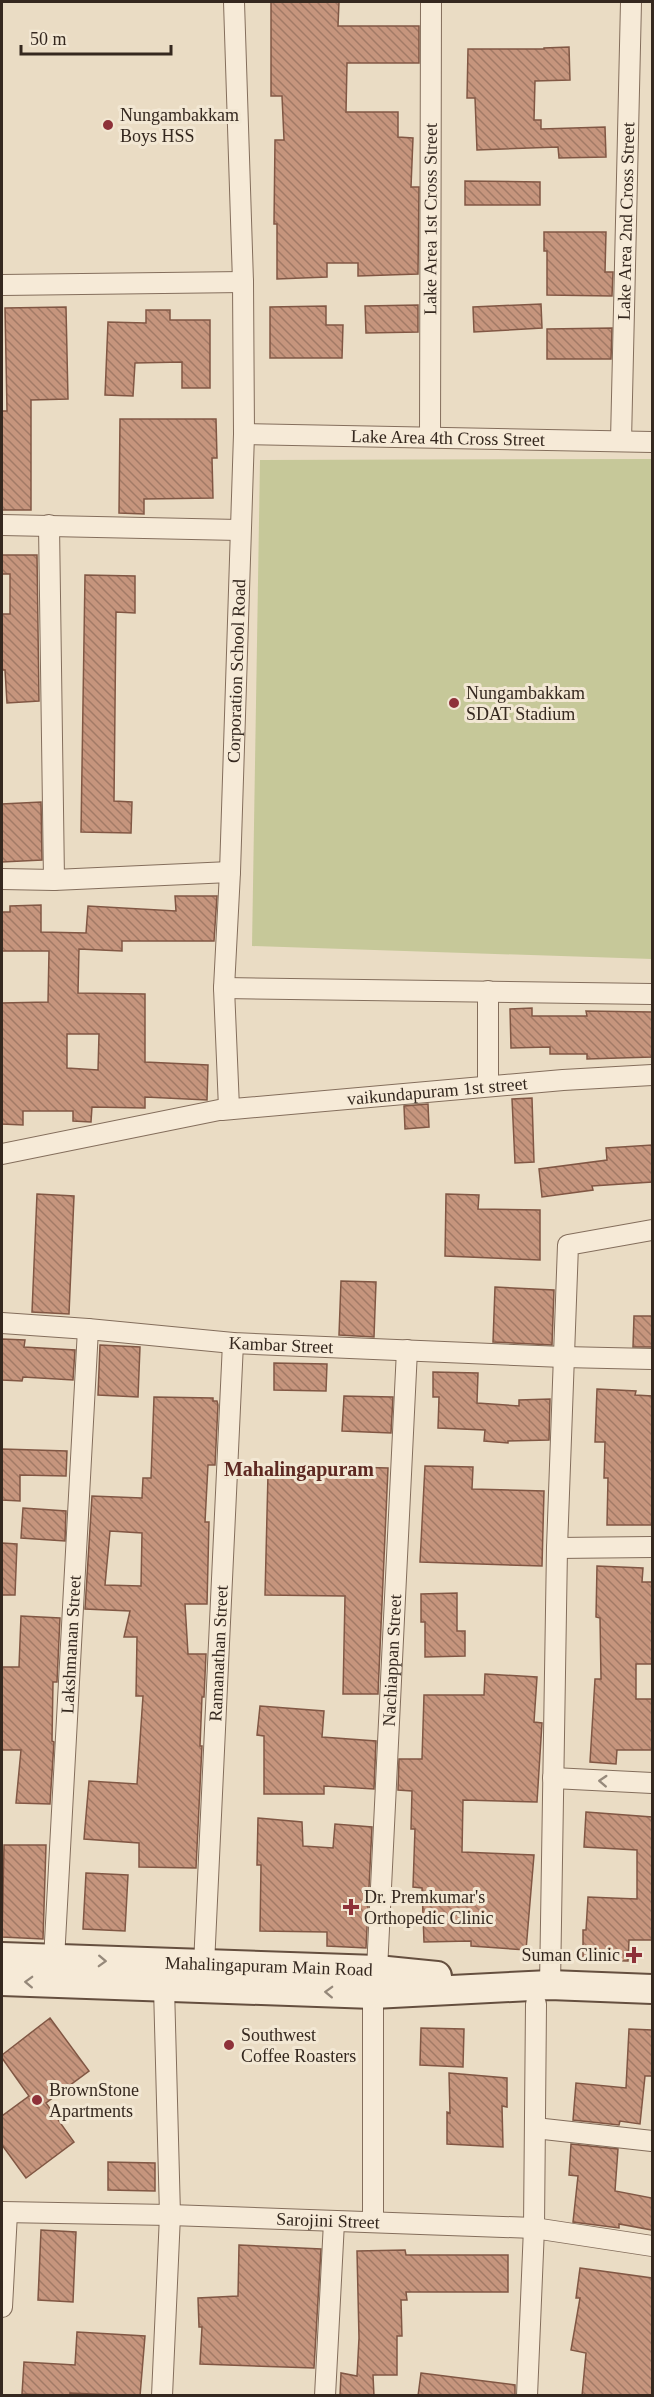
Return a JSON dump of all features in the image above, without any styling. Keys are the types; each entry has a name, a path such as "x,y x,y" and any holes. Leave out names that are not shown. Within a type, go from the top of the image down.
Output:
{"main road":[{"name":"Mahalingapuram Main Road","path":"2,1957 54,1960 166,1975 204,1965 375,1982"},
{"name":"Mahalingapuram Main Road","path":"2,1982 166,1975 375,1982 540,1992 652,1994"}],"street":[{"name":"Corporation School Road","path":"222,1110 230,1108 224,988 230,872 239,530 244,434 243,282 234,2"},
{"name":"Lake Area 1st Cross Street","path":"430,437 431,2"},
{"name":"Lake Area 2nd Cross Street","path":"621,441 631,2"},
{"path":"2,285 243,282"},
{"name":"Lake Area 4th Cross Street","path":"244,434 652,442"},
{"path":"2,525 239,530"},
{"path":"50,525 54,880"},
{"path":"2,879 54,880 230,872"},
{"path":"224,988 652,994"},
{"path":"488,991 488,1086"},
{"name":"vaikundapuram 1st street","path":"222,1110 488,1086 652,1075"},
{"path":"2,1154 222,1110"},
{"path":"527,2396 540,1992 553,1778 557,1548 563,1357 568,1297 568,1245 652,1230"},
{"name":"Kambar Street","path":"2,1323 233,1343 652,1359"},
{"name":"Lakshmanan Street","path":"54,1960 88,1329"},
{"name":"Ramanathan Street","path":"204,1965 233,1343"},
{"name":"Nachiappan Street","path":"373,2222 375,1982 407,1350"},
{"path":"557,1548 652,1547"},
{"path":"553,1778 652,1783"},
{"path":"162,2396 170,2215 166,1975"},
{"path":"535,2128 652,2141"},
{"path":"2,2307 4,2212"},
{"name":"Sarojini Street","path":"4,2212 170,2215 534,2228 652,2246"},
{"path":"325,2396 334,2222"}],"green space":[{"name":"Nungambakkam SDAT Stadium","path":"652,459 652,959 252,946 260,460"}],"building":[{"path":"271,2 339,2 338,26 419,26 419,63 347,63 346,112 398,112 398,137 413,138 411,187 419,187 418,274 358,276 358,263 327,263 327,277 277,279 277,224 274,224 275,140 284,140 282,96 271,96"},
{"path":"569,47 570,80 535,81 534,120 541,120 541,129 605,127 606,157 559,158 558,147 477,150 475,98 467,98 468,49"},
{"path":"465,181 540,182 540,205 465,205"},
{"path":"544,232 606,232 605,272 613,272 612,296 547,295 547,251 544,251"},
{"path":"541,304 542,328 474,332 473,307"},
{"path":"418,305 418,332 366,333 365,306"},
{"path":"326,306 326,325 343,325 342,358 270,358 270,307"},
{"path":"66,307 68,399 31,400 31,510 2,510 2,411 7,411 5,308"},
{"path":"146,310 170,310 170,320 210,320 210,388 182,388 182,362 135,363 133,396 105,395 108,322 146,323"},
{"path":"612,328 611,359 547,359 547,329"},
{"path":"120,419 216,419 217,458 212,458 213,498 144,499 144,514 119,513"},
{"path":"2,555 37,555 39,701 7,703 5,670 2,670 2,614 10,614 10,574 2,574"},
{"path":"85,575 135,576 135,613 116,612 114,801 132,802 131,833 81,832"},
{"path":"41,802 42,860 2,862 2,804"},
{"path":"175,896 217,896 214,941 122,941 122,951 79,949 78,993 145,994 145,1062 208,1065 207,1100 145,1097 145,1108 92,1107 91,1122 73,1121 73,1111 23,1111 23,1125 2,1124 2,1003 48,1002 49,951 2,951 2,912 10,912 10,906 41,905 41,932 86,933 88,906 176,911","holes":["67,1034 99,1034 98,1070 67,1068"]},
{"path":"532,1008 532,1016 587,1016 586,1011 652,1012 652,1057 587,1059 587,1054 550,1054 550,1047 511,1048 510,1009"},
{"path":"532,1098 534,1162 515,1163 512,1099"},
{"path":"428,1104 429,1127 405,1129 404,1106"},
{"path":"652,1145 652,1182 592,1186 593,1190 542,1197 539,1169 607,1160 606,1148"},
{"path":"37,1194 74,1196 69,1314 32,1312"},
{"path":"446,1194 479,1195 478,1209 540,1210 540,1260 445,1256"},
{"path":"341,1281 376,1282 374,1337 339,1335"},
{"path":"495,1287 554,1290 552,1345 493,1342"},
{"path":"634,1316 652,1316 652,1347 633,1347"},
{"path":"2,1339 25,1340 24,1347 75,1350 73,1380 23,1377 22,1381 2,1380"},
{"path":"100,1345 140,1347 138,1397 98,1395"},
{"path":"274,1363 327,1364 326,1391 274,1390"},
{"path":"433,1372 478,1373 477,1403 519,1406 519,1400 550,1399 549,1440 508,1441 508,1443 484,1441 485,1430 438,1428 439,1397 433,1397"},
{"path":"597,1389 636,1391 635,1395 652,1396 652,1525 607,1525 608,1478 604,1478 605,1442 595,1442"},
{"path":"344,1396 393,1397 391,1433 342,1431"},
{"path":"154,1397 213,1398 213,1401 217,1401 215,1465 208,1465 205,1522 209,1522 207,1604 185,1604 188,1654 206,1654 204,1697 202,1697 196,1868 139,1867 139,1843 84,1839 89,1781 137,1784 143,1696 136,1696 137,1637 124,1637 130,1611 85,1609 92,1496 142,1498 143,1478 151,1478","holes":["110,1531 142,1533 141,1586 105,1585"]},
{"path":"2,1449 67,1451 66,1476 20,1475 20,1501 2,1500"},
{"path":"425,1466 473,1467 472,1489 544,1491 542,1566 420,1562"},
{"path":"347,1467 388,1468 378,1694 343,1694 345,1596 265,1595 268,1474 347,1476"},
{"path":"23,1508 66,1511 65,1541 21,1538"},
{"path":"2,1543 17,1544 15,1595 2,1595"},
{"path":"597,1566 643,1568 642,1582 652,1582 652,1664 636,1664 636,1699 652,1699 652,1750 617,1750 616,1764 590,1762 595,1679 601,1679 600,1618 596,1617"},
{"path":"457,1593 457,1631 465,1631 465,1656 425,1657 425,1622 421,1622 421,1594"},
{"path":"21,1616 60,1618 57,1682 53,1682 52,1741 54,1742 50,1804 16,1803 21,1750 2,1750 2,1667 19,1667"},
{"path":"485,1674 537,1677 534,1722 542,1723 537,1802 463,1800 462,1852 534,1855 526,1950 471,1946 471,1941 424,1942 422,1888 413,1887 415,1829 411,1829 412,1791 398,1790 399,1759 422,1759 424,1695 484,1695"},
{"path":"260,1706 324,1711 322,1737 376,1741 374,1789 324,1786 324,1794 264,1794 264,1736 257,1735"},
{"path":"586,1812 652,1817 652,1940 629,1940 628,1961 583,1960 583,1930 586,1930 588,1897 637,1899 637,1850 584,1847"},
{"path":"258,1818 302,1822 303,1846 333,1848 335,1824 372,1827 366,1948 327,1946 327,1932 260,1931 261,1865 257,1865"},
{"path":"4,1845 46,1845 43,1939 2,1937"},
{"path":"86,1873 128,1875 125,1931 83,1929"},
{"name":"BrownStone Apartments","path":"50,2018 89,2071 46,2103 74,2142 26,2178 2,2145 2,2116 29,2096 2,2055"},
{"path":"421,2028 464,2029 463,2067 420,2065"},
{"path":"629,2029 652,2030 652,2076 645,2076 640,2124 620,2121 619,2125 573,2120 576,2083 626,2088"},
{"path":"449,2073 507,2078 507,2107 502,2106 503,2147 447,2144 447,2112 450,2113"},
{"path":"571,2144 618,2149 615,2191 652,2198 652,2230 619,2224 619,2228 573,2222 578,2176 569,2175"},
{"path":"108,2162 155,2163 155,2191 108,2190"},
{"path":"41,2230 76,2232 73,2302 38,2300"},
{"path":"239,2245 321,2249 314,2368 200,2364 202,2327 199,2327 198,2298 238,2296"},
{"path":"405,2250 406,2255 508,2255 508,2292 406,2292 407,2300 401,2300 402,2336 397,2336 397,2375 373,2375 374,2396 340,2396 341,2373 357,2376 359,2338 357,2251"},
{"path":"580,2268 652,2278 652,2396 582,2396 586,2353 571,2350 580,2298 576,2298"},
{"path":"77,2332 145,2336 140,2396 70,2393 70,2396 22,2394 24,2362 75,2365"},
{"path":"421,2373 515,2385 515,2396 418,2396"}],"place":[{"name":"Nungambakkam Boys HSS","path":"108,125"},
{"name":"Nungambakkam SDAT Stadium","path":"454,703"},
{"name":"Dr. Premkumar's Orthopedic Clinic","path":"351,1907"},
{"name":"Suman Clinic","path":"634,1955"},
{"name":"Southwest Coffee Roasters","path":"229,2045"},
{"name":"BrownStone Apartments","path":"37,2100"}],"district":[{"name":"Mahalingapuram","path":"299,1469"}]}
